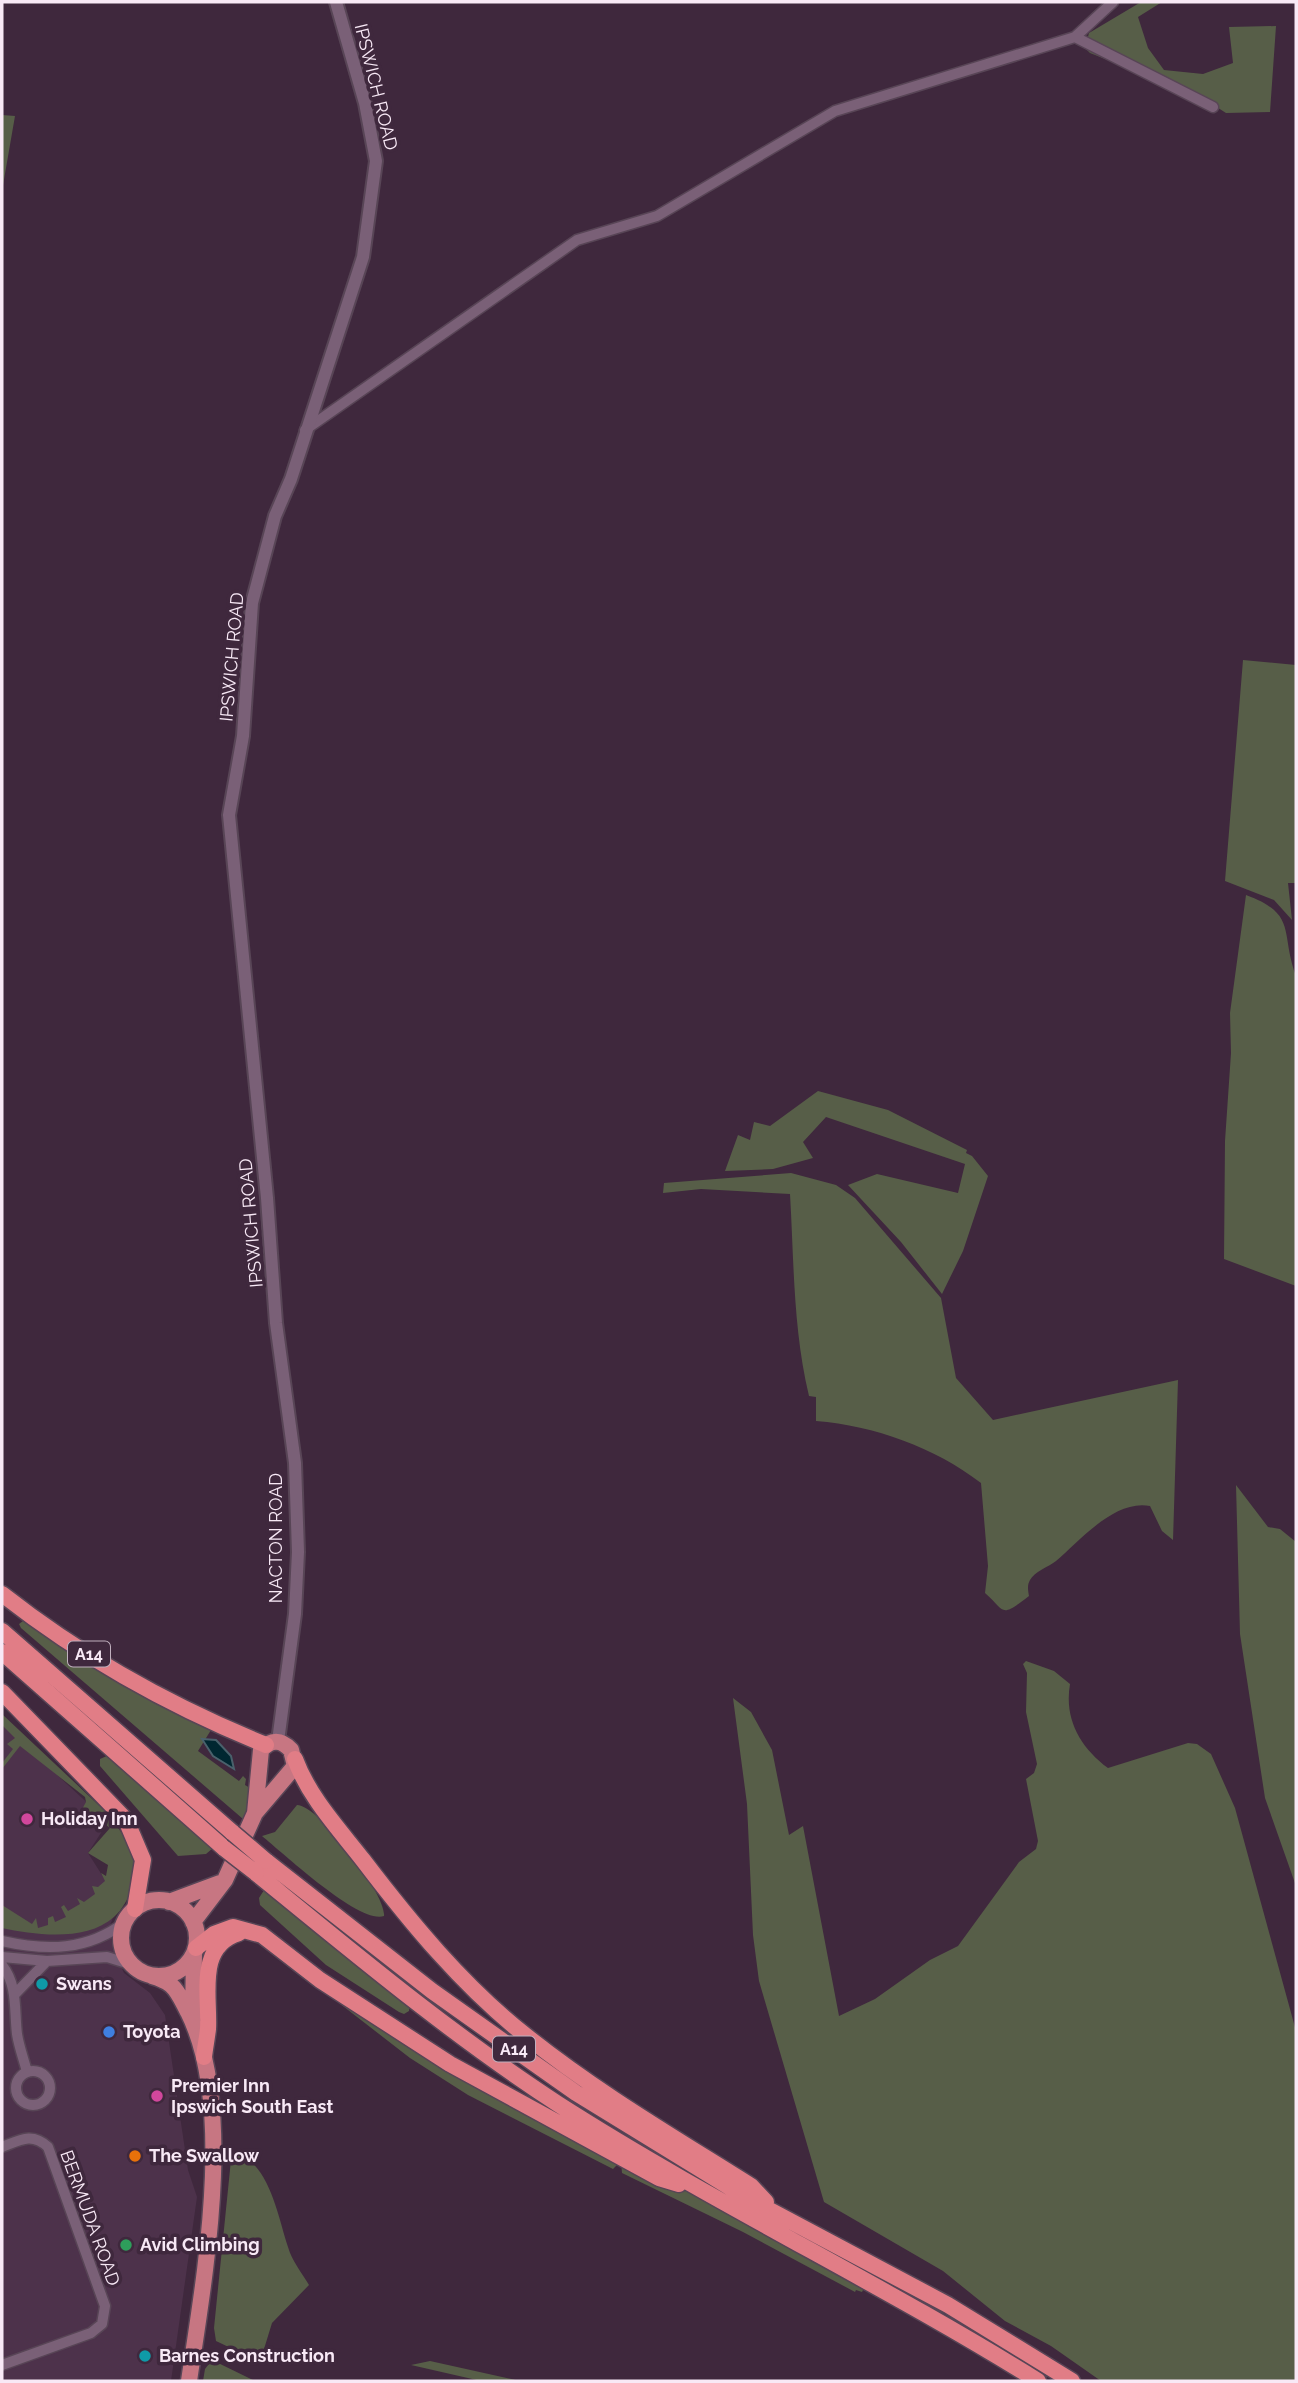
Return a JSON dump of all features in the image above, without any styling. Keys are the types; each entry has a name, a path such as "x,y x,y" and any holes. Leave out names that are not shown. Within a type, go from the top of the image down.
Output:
{"highway":[{"name":"A14","path":"2,1594 122,1674 181,1707 272,1743"},
{"name":"A14","path":"2,1630 233,1833 261,1867 418,2004 557,2103 701,2191 986,2349 1038,2381"},
{"name":"A14","path":"2,1652 225,1849 261,1867 576,2093 778,2214 948,2305 1072,2381"},
{"path":"2,1692 126,1820 143,1860 130,1915"},
{"name":"A14","path":"295,1759 306,1786 348,1842 401,1910 458,1974 523,2034 583,2079 751,2186 778,2214"},
{"path":"195,1951 223,1930 233,1927 248,1931"},
{"name":"A14","path":"248,1931 262,1935 320,1980 450,2064 659,2178 701,2191"},
{"path":"204,2057 208,2029 206,1983 211,1960 225,1939 248,1931"}],"main road":[{"path":"193,1922 225,1880 255,1813 290,1774 295,1759 291,1750 272,1743 259,1761 255,1813"},
{"path":"169,1902 225,1880"},
{"path":"189,2381 206,2254 212,2155 211,2106 204,2057 192,2022 176,1990 170,1983 133,1965 122,1944 130,1915 154,1901 169,1902 184,1910 193,1922 195,1951 192,2022"},
{"path":"152,1976 176,1972 195,1951"}],"street":[{"name":"IPSWICH ROAD","path":"278,1335 229,815 243,736 251,603 275,516 291,480 363,257 376,161 365,103 336,2"},
{"path":"305,430 577,240 657,216 835,111 1075,37 1113,2"},
{"path":"1075,37 1213,107"},
{"name":"NACTON ROAD","path":"272,1743 295,1614 298,1552 295,1463 278,1335"},
{"path":"2,1941 52,1948 91,1943 110,1934 130,1915"},
{"path":"2,1957 47,1961 107,1957 133,1965"},
{"path":"15,1994 47,1961"},
{"path":"2,1965 10,1975 15,1994 18,2038 27,2072"},
{"name":"BERMUDA ROAD","path":"2,2147 30,2137 40,2140 48,2147 105,2306 102,2324 92,2333 2,2365"}],"shaded area":[{"path":"2,1724 108,1822 88,1853 119,1902 109,1928 113,1950 124,1973 150,1993 165,2015 188,2170 197,2197 171,2381 2,2381"}],"green space":[{"path":"1141,2 1162,2 1138,17 1148,48 1164,70 1203,74 1233,63 1229,27 1276,26 1270,112 1226,113 1201,97 1090,53 1085,48 1089,33"},
{"path":"2,115 15,116 2,191"},
{"path":"1243,660 1296,665 1296,883 1288,883 1292,920 1274,900 1225,881"},
{"path":"1246,895 1274,910 1280,918 1296,976 1296,1286 1224,1259 1230,1013"},
{"path":"818,1091 888,1110 967,1150 966,1153 972,1156 988,1176 963,1251 942,1294 901,1242 848,1185 877,1174 958,1193 965,1164 826,1117 803,1142 813,1158 773,1169 725,1171 738,1135 750,1140 754,1122 770,1126"},
{"path":"791,1173 836,1185 855,1198 941,1298 956,1378 993,1420 1178,1380 1173,1540 1162,1531 1150,1506 1123,1509 1098,1524 1056,1561 1035,1574 1028,1584 1029,1596 1012,1608 1000,1608 985,1593 988,1566 981,1483 944,1459 903,1440 860,1428 816,1421 816,1397 809,1396 800,1346 790,1194 701,1189 663,1193 664,1183"},
{"path":"1236,1485 1268,1527 1280,1529 1296,1542 1296,1886 1265,1798 1240,1634"},
{"path":"23,1621 30,1622 211,1730 198,1751 239,1781 243,1776 246,1779 245,1785 250,1788 250,1825 21,1628 19,1624"},
{"path":"1026,1661 1054,1671 1070,1684 1069,1709 1076,1731 1089,1751 1108,1768 1188,1743 1197,1744 1211,1754 1235,1808 1296,2031 1296,2381 1101,2381 1051,2346 1005,2321 943,2271 824,2202 759,1981 753,1935 747,1804 733,1698 751,1712 772,1750 789,1835 803,1826 839,2016 875,1999 930,1960 958,1946 1019,1862 1036,1849 1038,1841 1026,1779 1034,1773 1037,1764 1026,1712 1027,1673 1023,1664"},
{"path":"2,1714 106,1812 140,1857 132,1889 125,1904 103,1925 60,1935 2,1928 2,1905 32,1924 36,1918 38,1928 48,1925 48,1918 53,1916 55,1922 66,1917 61,1907 64,1905 68,1911 80,1904 77,1898 84,1902 95,1894 92,1886 98,1887 105,1881 101,1873 106,1876 108,1865 88,1853 110,1828 85,1808 80,1813 86,1802 85,1797 20,1746 2,1769 2,1763 13,1749 7,1744 15,1738 2,1725"},
{"path":"109,1755 213,1848 206,1854 178,1856 100,1766 100,1759"},
{"path":"297,1805 320,1819 350,1853 375,1890 384,1916 373,1916 340,1899 262,1836 275,1832"},
{"path":"266,1887 410,2001 409,2011 404,2014 399,2012 326,1965 260,1905 259,1898"},
{"path":"299,1972 650,2172 865,2286 862,2292 855,2292 743,2232 622,2173 621,2161 613,2169 468,2095 410,2058"},
{"path":"232,2150 245,2157 264,2178 290,2252 309,2285 272,2323 260,2362 216,2341 214,2328"},
{"path":"212,2360 255,2381 203,2381 205,2369"},
{"path":"430,2361 520,2381 481,2381 411,2365"}],"water":[{"path":"202,1739 216,1740 231,1756 234,1769 213,1756"}],"place":[{"name":"Holiday Inn","path":"27,1819"},
{"name":"Swans","path":"42,1984"},
{"name":"Toyota","path":"109,2032"},
{"name":"Premier Inn Ipswich South East","path":"157,2096"},
{"name":"The Swallow","path":"135,2156"},
{"name":"Avid Climbing","path":"126,2245"},
{"name":"Barnes Construction","path":"145,2356"}]}
